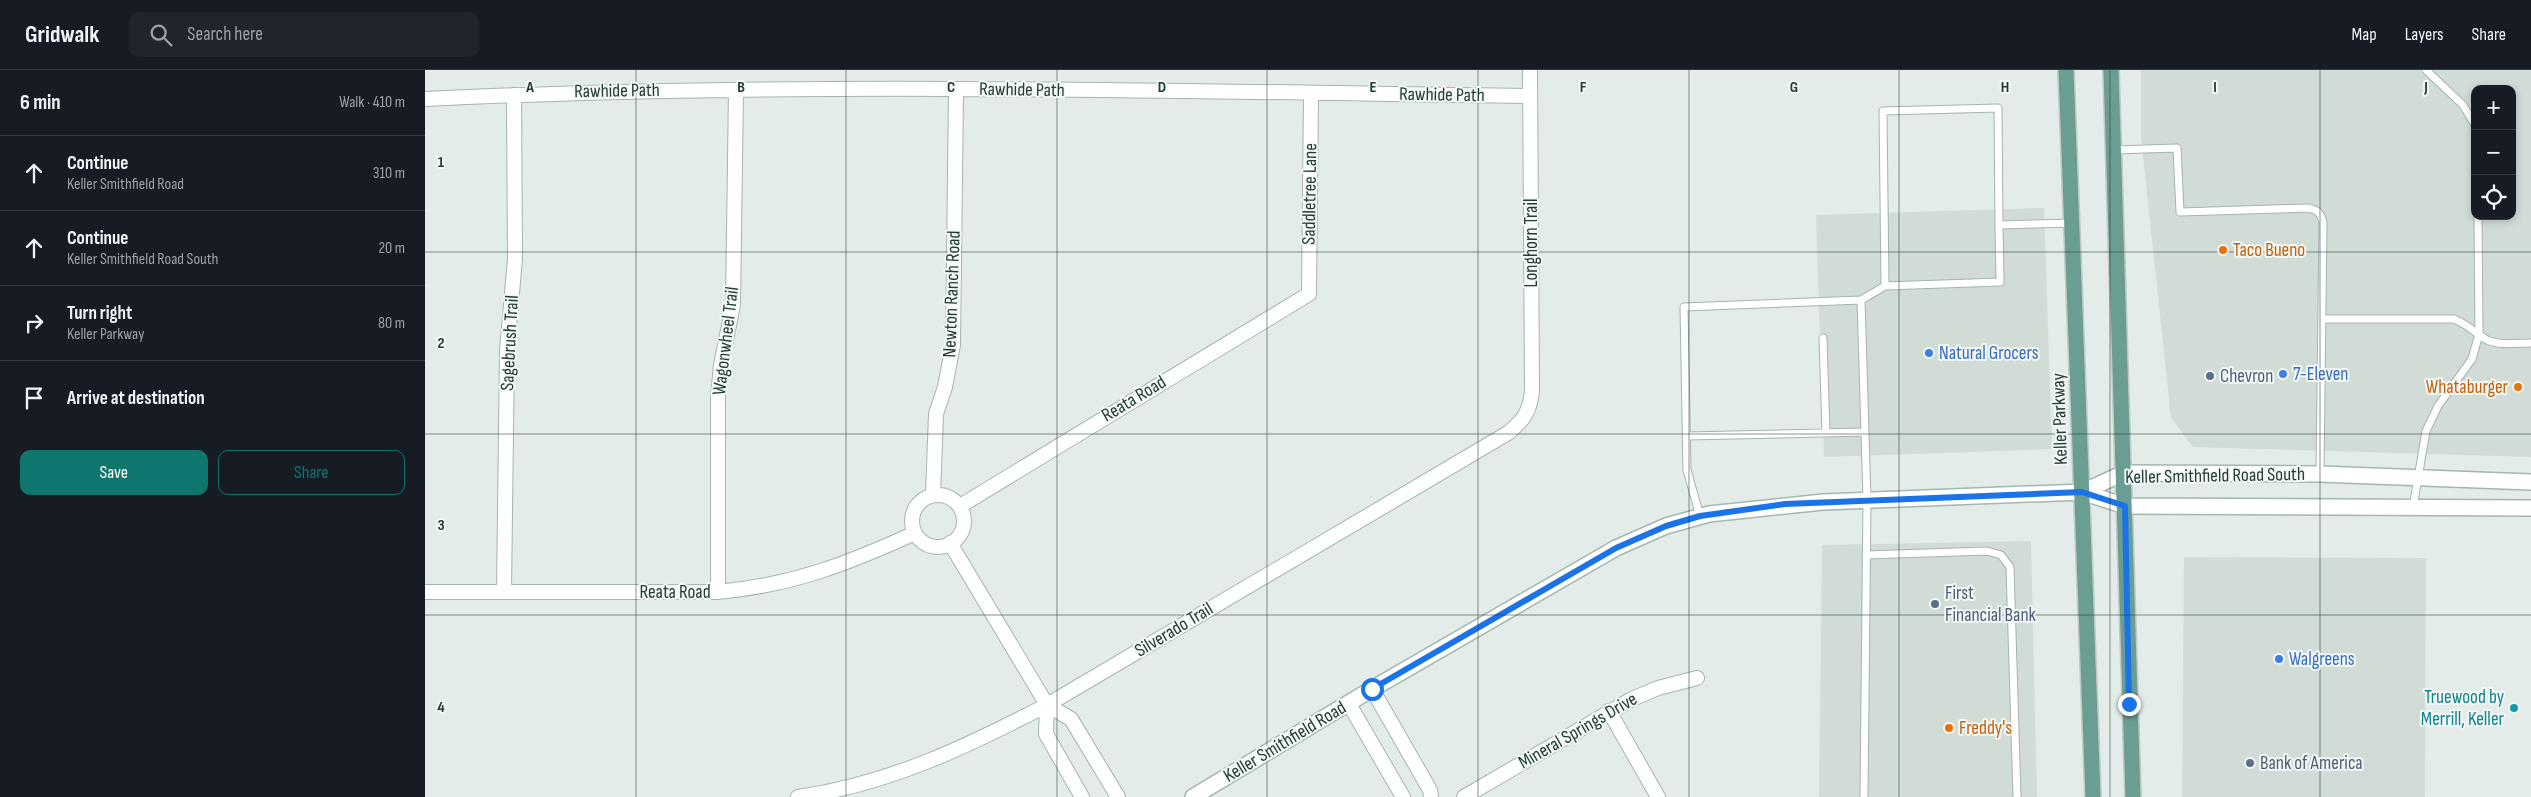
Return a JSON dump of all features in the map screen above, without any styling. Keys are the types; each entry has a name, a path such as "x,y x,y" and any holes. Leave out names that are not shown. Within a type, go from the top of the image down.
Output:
{"main road":[{"name":"Keller Parkway","path":"2066,70 2093,797"},
{"path":"2111,70 2133,797"},
{"name":"Keller Smithfield Road South","path":"2082,492 2124,473 2320,474 2531,482"},
{"name":"Keller Smithfield Road South","path":"2082,492 2125,506 2531,508"},
{"name":"Keller Smithfield Road","path":"1193,797 1372,689 1616,548 1666,526 1700,516 1785,504 2082,492"}],"street":[{"name":"Longhorn Trail","path":"1527,415 1532,391 1530,70"},
{"name":"Rawhide Path","path":"425,99 622,90 955,90 1530,96"},
{"name":"Wagonwheel Trail","path":"718,592 718,397 721,365 733,304 736,90"},
{"name":"Newton Ranch Road","path":"933,495 935,420 950,366 953,345 955,90"},
{"name":"Sagebrush Trail","path":"504,592 507,350 515,259 514,94"},
{"name":"Saddletree Lane","path":"1309,294 1311,94"},
{"name":"Reata Road","path":"959,506 1309,294"},
{"name":"Silverado Trail","path":"798,797 880,779 923,764 976,742 1047,705 1508,433 1527,415"},
{"path":"933,495 948,497 959,506 963,514 962,531 950,544 934,546 927,544 915,533 912,525 914,509 925,498 933,495"},
{"name":"Reata Road","path":"425,592 718,592 758,588 833,569 915,533"},
{"path":"950,544 1047,705 1071,719 1118,797"},
{"name":"Mineral Springs Drive","path":"1464,797 1609,710 1658,688 1697,678"},
{"path":"1372,689 1430,790 1431,797"},
{"path":"1349,704 1403,797"},
{"path":"1047,705 1046,734 1082,797"},
{"path":"1609,710 1658,797"}],"lane":[{"path":"2426,70 2463,105 2471,118"},
{"path":"1700,516 1687,470 1685,307 1861,300 1885,286 2000,282 1998,108 1883,111 1885,286"},
{"path":"2114,150 2177,148 2180,212 2308,208 2321,214 2323,223 2320,474"},
{"path":"2413,507 2426,431 2438,406 2472,359 2479,334 2478,220"},
{"path":"1999,225 2073,223"},
{"path":"1861,300 1867,500 1864,797"},
{"path":"2322,319 2454,319 2468,325 2479,334 2500,343 2531,343"},
{"path":"1823,338 1826,433"},
{"path":"1687,436 1865,432"},
{"path":"1867,556 1987,551 2001,554 2010,566 2017,797"}],"shaded area":[{"path":"2141,70 2531,70 2531,457 2193,447 2171,418 2141,136"},
{"path":"2044,208 2052,449 1824,457 1816,215"},
{"path":"2031,541 2037,797 1819,797 1822,545"},
{"path":"2184,557 2426,558 2425,797 2182,797"}],"place":[{"name":"Taco Bueno","path":"2223,250"},
{"name":"Natural Grocers","path":"1929,353"},
{"name":"7-Eleven","path":"2283,374"},
{"name":"Chevron","path":"2210,376"},
{"name":"Whataburger","path":"2518,387"},
{"name":"First Financial Bank","path":"1935,604"},
{"name":"Walgreens","path":"2279,659"},
{"name":"Truewood by Merrill, Keller","path":"2514,708"},
{"name":"Freddy's","path":"1949,728"},
{"name":"Bank of America","path":"2250,763"}],"route":[{"path":"1372,689 1616,548 1666,526 1700,516 1785,504 2082,492 2125,506 2129,704"}]}
